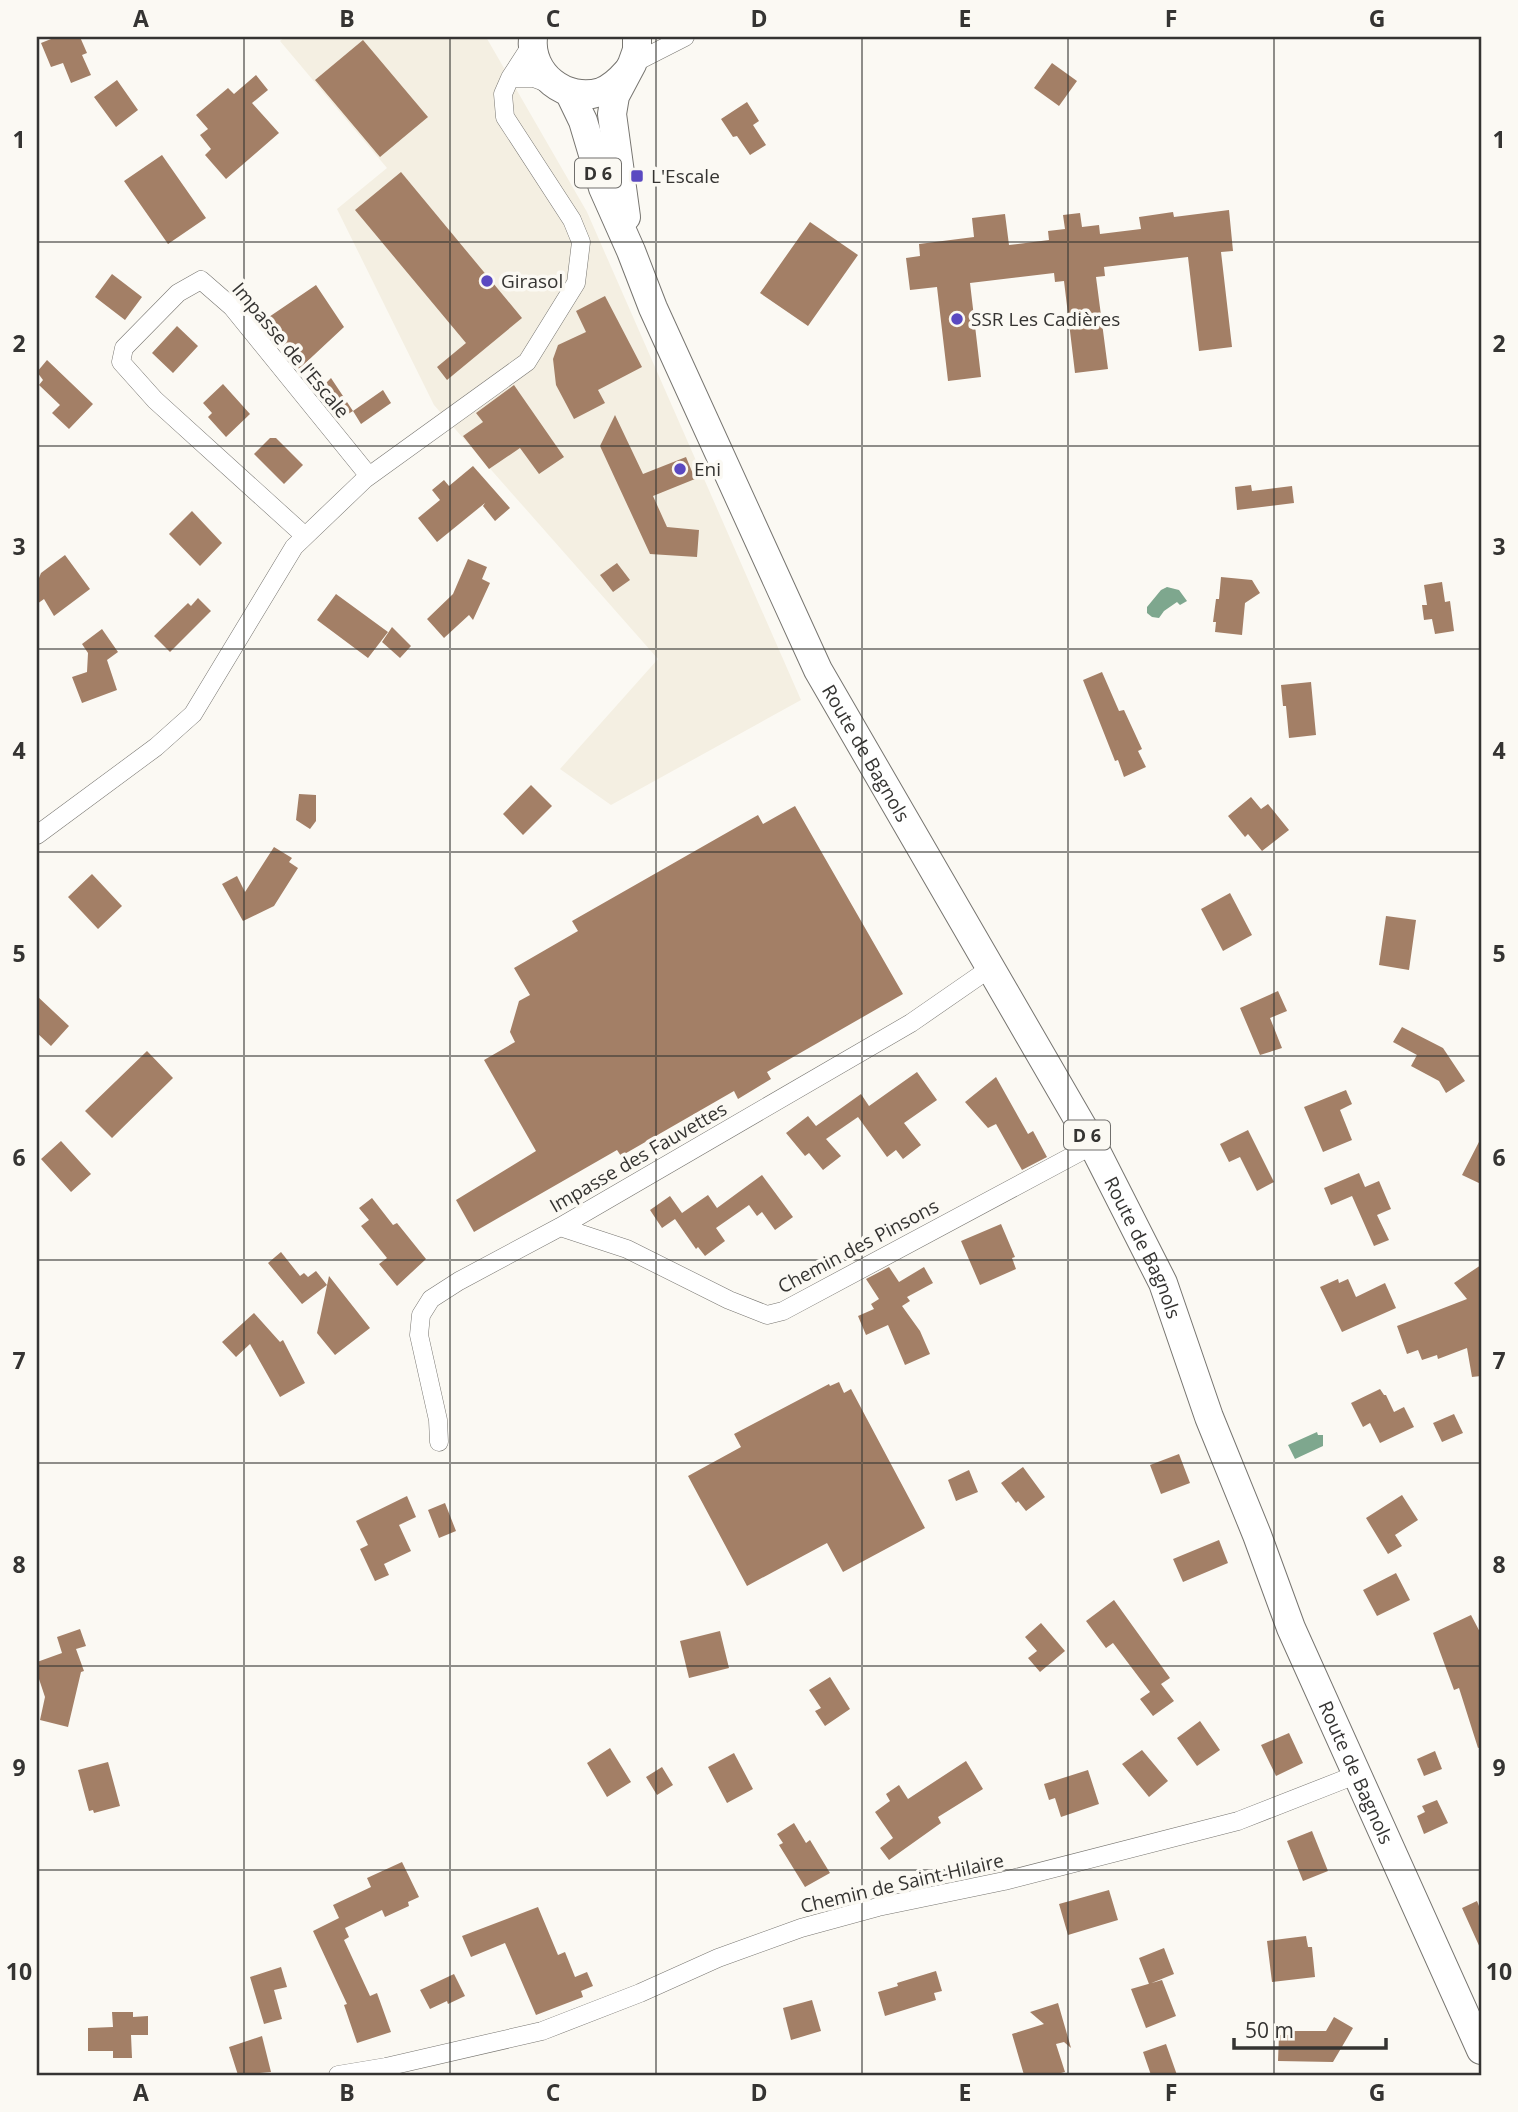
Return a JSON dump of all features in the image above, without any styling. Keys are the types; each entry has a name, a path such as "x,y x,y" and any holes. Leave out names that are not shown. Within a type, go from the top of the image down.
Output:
{"main road":[{"path":"533,41 535,59 552,83 567,91 586,95 602,92 617,83 632,57"},
{"name":"D 6","path":"631,251 612,114 615,96 632,57"},
{"name":"D 6","path":"567,91 583,121 603,188 631,251"},
{"name":"Route de Bagnols","path":"631,251 653,308 818,670 1093,1145 1163,1283 1209,1417 1291,1628 1481,2049"}],"street":[{"path":"632,57 685,37"},
{"path":"37,835 156,747 193,713 294,547 305,536 369,476 527,362 576,283 581,242 572,220 505,117 503,94 533,41"},
{"path":"510,78 534,78 567,91"},
{"name":"Impasse de l'Escale","path":"305,536 155,400 121,362 124,348 178,293 201,280 232,307 369,476"},
{"name":"Impasse des Fauvettes","path":"439,1442 438,1420 419,1335 421,1315 432,1299 459,1281 559,1227 911,1023 989,969"},
{"name":"Chemin des Pinsons","path":"559,1227 627,1249 729,1300 767,1315 783,1311 1093,1145"},
{"name":"Chemin de Saint-Hilaire","path":"339,2075 386,2067 542,2031 640,1993 718,1958 801,1928 878,1907 1004,1881 1226,1824 1358,1774"}],"shaded area":[{"path":"285,37 486,37 587,212 801,700 611,805 560,769 658,659 434,405 337,209 387,168 280,41"},
{"path":"1167,587 1179,590 1187,601 1180,605 1177,602 1159,618 1152,617 1147,613 1147,607 1161,590"},
{"path":"1317,1432 1318,1435 1323,1435 1323,1446 1295,1459 1288,1445"}],"building":[{"path":"56,37 80,37 87,53 82,55 91,75 71,83 63,63 51,67 41,43"},
{"path":"363,40 428,117 380,157 315,80"},
{"path":"1052,63 1077,81 1059,106 1034,88"},
{"path":"256,75 268,90 252,103 279,133 226,179 205,155 211,149 200,135 208,129 196,115 228,88 234,94"},
{"path":"117,80 138,110 116,127 94,97"},
{"path":"747,102 759,121 753,125 766,145 750,155 721,119"},
{"path":"162,155 206,218 168,244 124,181"},
{"path":"401,172 522,318 447,380 437,367 466,343 355,210"},
{"name":"SSR Les Cadières","path":"1229,210 1233,251 1221,252 1232,347 1199,351 1188,257 1104,267 1105,276 1096,277 1108,369 1075,373 1064,281 1055,282 1054,273 970,283 981,377 948,381 937,287 910,290 906,258 920,256 919,244 974,237 972,218 1005,214 1009,245 1049,240 1048,231 1065,229 1063,215 1080,213 1082,227 1099,225 1100,234 1141,229 1139,217 1173,212 1174,217"},
{"path":"810,222 858,255 808,326 760,293"},
{"path":"112,274 142,297 125,320 95,297"},
{"path":"316,285 344,327 299,369 266,319"},
{"path":"605,296 642,367 598,390 605,403 574,419 556,385 553,359 558,345 586,332 576,311"},
{"path":"177,326 198,346 173,373 152,353"},
{"path":"47,360 93,404 69,429 52,413 60,405 39,385 43,380 37,372"},
{"path":"331,378 353,411 340,419 320,389"},
{"path":"223,384 250,414 226,437 208,417 212,413 203,403"},
{"path":"514,385 564,457 539,474 520,448 489,469 463,436 483,422 476,413"},
{"path":"383,390 391,403 361,424 353,411"},
{"path":"615,415 643,474 686,457 695,479 653,496 667,527 699,530 697,557 650,554 600,446"},
{"path":"270,438 276,438 303,465 284,484 254,454"},
{"path":"473,466 510,508 495,521 483,506 485,503 437,542 418,518 440,500 432,490 444,480 449,486"},
{"path":"1251,485 1252,491 1292,486 1294,503 1237,510 1235,487"},
{"path":"192,511 222,543 200,566 169,534"},
{"path":"65,555 90,589 54,616 44,599 37,604 37,583 41,573"},
{"path":"468,559 487,567 482,579 490,583 473,620 469,615 444,638 427,619 453,594"},
{"path":"617,563 630,580 613,592 600,575"},
{"path":"1221,577 1252,580 1260,593 1245,603 1242,635 1215,632 1216,622 1213,622"},
{"path":"1442,582 1445,602 1450,601 1454,631 1435,634 1432,619 1424,620 1422,605 1427,605 1424,585"},
{"path":"336,594 388,632 368,658 317,620"},
{"path":"198,598 211,611 170,652 154,636 188,603 191,606"},
{"path":"392,627 411,646 400,658 382,642"},
{"path":"102,629 118,652 107,660 117,690 82,703 72,677 87,672 88,653 82,644"},
{"path":"1102,672 1119,711 1124,710 1142,749 1138,751 1146,767 1124,777 1083,680"},
{"path":"1311,682 1316,735 1289,738 1281,685"},
{"path":"531,785 552,806 523,835 503,814"},
{"path":"299,794 316,795 316,821 310,829 296,820"},
{"path":"1251,797 1261,809 1268,804 1289,830 1262,851 1248,834 1245,837 1228,816"},
{"path":"795,806 903,994 767,1072 771,1079 738,1099 734,1091 621,1156 617,1150 474,1232 456,1200 536,1151 484,1060 515,1042 510,1032 519,1001 530,995 514,968 578,931 572,921 758,815 763,824"},
{"path":"274,847 292,858 289,862 298,868 274,906 243,921 222,884 237,876 245,892"},
{"path":"92,874 122,906 98,929 68,897"},
{"path":"1230,893 1252,935 1223,951 1201,909"},
{"path":"1386,916 1416,920 1409,970 1379,965"},
{"path":"1278,991 1287,1011 1270,1018 1282,1048 1260,1055 1240,1008"},
{"path":"37,996 69,1026 51,1046 37,1033"},
{"path":"1402,1027 1443,1048 1465,1081 1446,1093 1439,1081 1411,1066 1417,1055 1393,1042"},
{"path":"147,1051 173,1078 112,1138 85,1111"},
{"path":"917,1072 937,1100 904,1123 921,1145 903,1159 896,1150 887,1157 858,1117 826,1139 841,1156 823,1170 809,1153 805,1156 786,1133 808,1116 816,1126 861,1094 869,1106"},
{"path":"996,1077 1028,1134 1033,1131 1047,1157 1022,1170 996,1124 988,1128 965,1102"},
{"path":"1346,1090 1352,1104 1340,1110 1352,1140 1323,1152 1304,1107"},
{"path":"1248,1130 1274,1182 1257,1191 1240,1157 1229,1162 1220,1144"},
{"path":"1481,1138 1481,1184 1462,1175"},
{"path":"61,1141 91,1174 71,1192 41,1159"},
{"path":"1359,1173 1365,1187 1379,1181 1391,1209 1377,1215 1389,1240 1374,1246 1352,1196 1331,1205 1324,1188"},
{"path":"762,1175 793,1217 775,1230 762,1212 757,1216 749,1205 716,1228 725,1241 705,1256 698,1247 696,1249 675,1219 662,1228 650,1210 670,1196 682,1213 708,1195 717,1208"},
{"path":"372,1198 393,1225 397,1223 426,1259 397,1286 379,1264 387,1258 361,1226 369,1220 359,1208"},
{"path":"1001,1224 1015,1257 1012,1258 1016,1269 980,1285 961,1241"},
{"path":"281,1252 300,1276 304,1273 308,1277 316,1271 327,1285 302,1304 268,1263"},
{"path":"1481,1265 1481,1376 1472,1377 1467,1348 1438,1359 1437,1355 1422,1360 1418,1350 1407,1354 1397,1326 1467,1299 1454,1283"},
{"path":"889,1267 899,1282 924,1267 933,1283 907,1297 910,1301 902,1306 920,1331 930,1354 905,1365 888,1325 866,1335 858,1316 874,1309 871,1304 879,1299 866,1279"},
{"path":"329,1276 370,1328 335,1355 317,1333"},
{"path":"1338,1279 1339,1283 1348,1279 1356,1297 1385,1283 1396,1308 1342,1332 1320,1287"},
{"path":"254,1313 280,1342 283,1340 305,1383 280,1397 250,1344 236,1357 222,1342"},
{"path":"839,1382 844,1393 851,1389 925,1528 843,1572 827,1543 747,1586 688,1476 741,1447 734,1434 829,1384 830,1386"},
{"path":"1380,1389 1394,1412 1404,1407 1414,1427 1380,1443 1370,1423 1363,1427 1351,1403"},
{"path":"1454,1414 1463,1433 1442,1442 1433,1423"},
{"path":"1179,1454 1190,1483 1161,1494 1150,1465"},
{"path":"1023,1467 1045,1497 1026,1511 1018,1501 1016,1503 1001,1483"},
{"path":"969,1470 978,1492 956,1501 948,1480"},
{"path":"1402,1495 1418,1520 1395,1535 1402,1546 1388,1554 1366,1518"},
{"path":"407,1496 416,1517 399,1525 411,1551 384,1564 389,1575 375,1581 360,1549 368,1545 356,1521"},
{"path":"445,1503 456,1531 439,1538 428,1510"},
{"path":"1219,1540 1228,1563 1183,1582 1173,1559"},
{"path":"1396,1573 1410,1600 1377,1616 1363,1590"},
{"path":"1114,1600 1170,1678 1161,1684 1174,1701 1153,1716 1140,1699 1150,1692 1113,1643 1106,1648 1086,1621"},
{"path":"1471,1615 1481,1634 1481,1747 1478,1748 1459,1688 1454,1690 1433,1633"},
{"path":"1041,1623 1065,1651 1040,1672 1028,1658 1037,1651 1025,1637"},
{"path":"80,1629 86,1646 76,1649 84,1671 81,1672 68,1727 40,1720 45,1697 37,1673 37,1662 62,1653 57,1637"},
{"path":"720,1631 729,1668 689,1678 680,1641"},
{"path":"830,1677 850,1709 825,1726 815,1711 821,1708 809,1690"},
{"path":"1200,1721 1220,1750 1197,1766 1177,1738"},
{"path":"1289,1733 1303,1763 1276,1776 1261,1745"},
{"path":"610,1748 631,1782 607,1797 587,1763"},
{"path":"1142,1750 1168,1781 1149,1797 1122,1764"},
{"path":"1435,1751 1442,1769 1424,1776 1417,1759"},
{"path":"734,1753 753,1789 727,1803 708,1767"},
{"path":"966,1761 983,1789 938,1817 941,1823 889,1860 880,1848 893,1838 875,1812 890,1801 886,1794 899,1785 908,1799"},
{"path":"108,1762 120,1806 94,1813 93,1810 89,1811 78,1770"},
{"path":"662,1767 673,1785 657,1795 646,1777"},
{"path":"1088,1770 1099,1804 1061,1817 1055,1798 1049,1800 1044,1784"},
{"path":"1437,1800 1448,1823 1424,1834 1417,1816 1425,1812 1422,1806"},
{"path":"794,1823 806,1843 810,1840 830,1873 805,1887 779,1845 783,1843 777,1834"},
{"path":"1312,1831 1328,1871 1303,1881 1287,1841"},
{"path":"402,1862 419,1897 408,1902 409,1906 385,1917 382,1910 345,1928 349,1937 344,1940 370,1996 377,1993 391,2032 357,2043 344,2005 347,2004 313,1931 339,1918 333,1905 371,1887 367,1878"},
{"path":"1109,1890 1118,1920 1068,1935 1059,1904"},
{"path":"1477,1901 1481,1911 1481,1950 1462,1908"},
{"path":"538,1907 558,1955 565,1952 575,1977 587,1972 593,1986 581,1991 583,1997 536,2015 505,1943 471,1957 462,1936"},
{"path":"1306,1936 1308,1947 1312,1947 1315,1977 1272,1982 1267,1941"},
{"path":"1164,1948 1174,1974 1149,1984 1139,1958"},
{"path":"281,1967 287,1987 274,1990 282,2019 264,2024 250,1977"},
{"path":"936,1971 942,1991 934,1993 936,2000 885,2016 878,1992"},
{"path":"454,1974 465,1996 430,2009 420,1990"},
{"path":"1162,1980 1176,2016 1146,2028 1131,1989"},
{"path":"812,2000 821,2031 791,2040 783,2008"},
{"path":"1058,2003 1071,2048 1064,2042 1056,2044 1065,2072 1053,2075 1024,2075 1012,2034 1044,2024 1030,2012"},
{"path":"112,2012 133,2012 133,2017 148,2016 148,2035 131,2035 132,2058 113,2058 113,2051 88,2051 88,2028 113,2027"},
{"path":"1334,2017 1353,2028 1333,2062 1278,2061 1279,2035 1289,2035 1289,2031 1326,2031"},
{"path":"262,2036 271,2072 238,2075 229,2047"},
{"path":"1166,2044 1177,2075 1151,2075 1143,2052"}],"place":[{"name":"L'Escale","path":"637,176"},
{"name":"Girasol","path":"487,281"},
{"name":"SSR Les Cadières","path":"957,319"},
{"name":"Eni","path":"680,469"}]}
